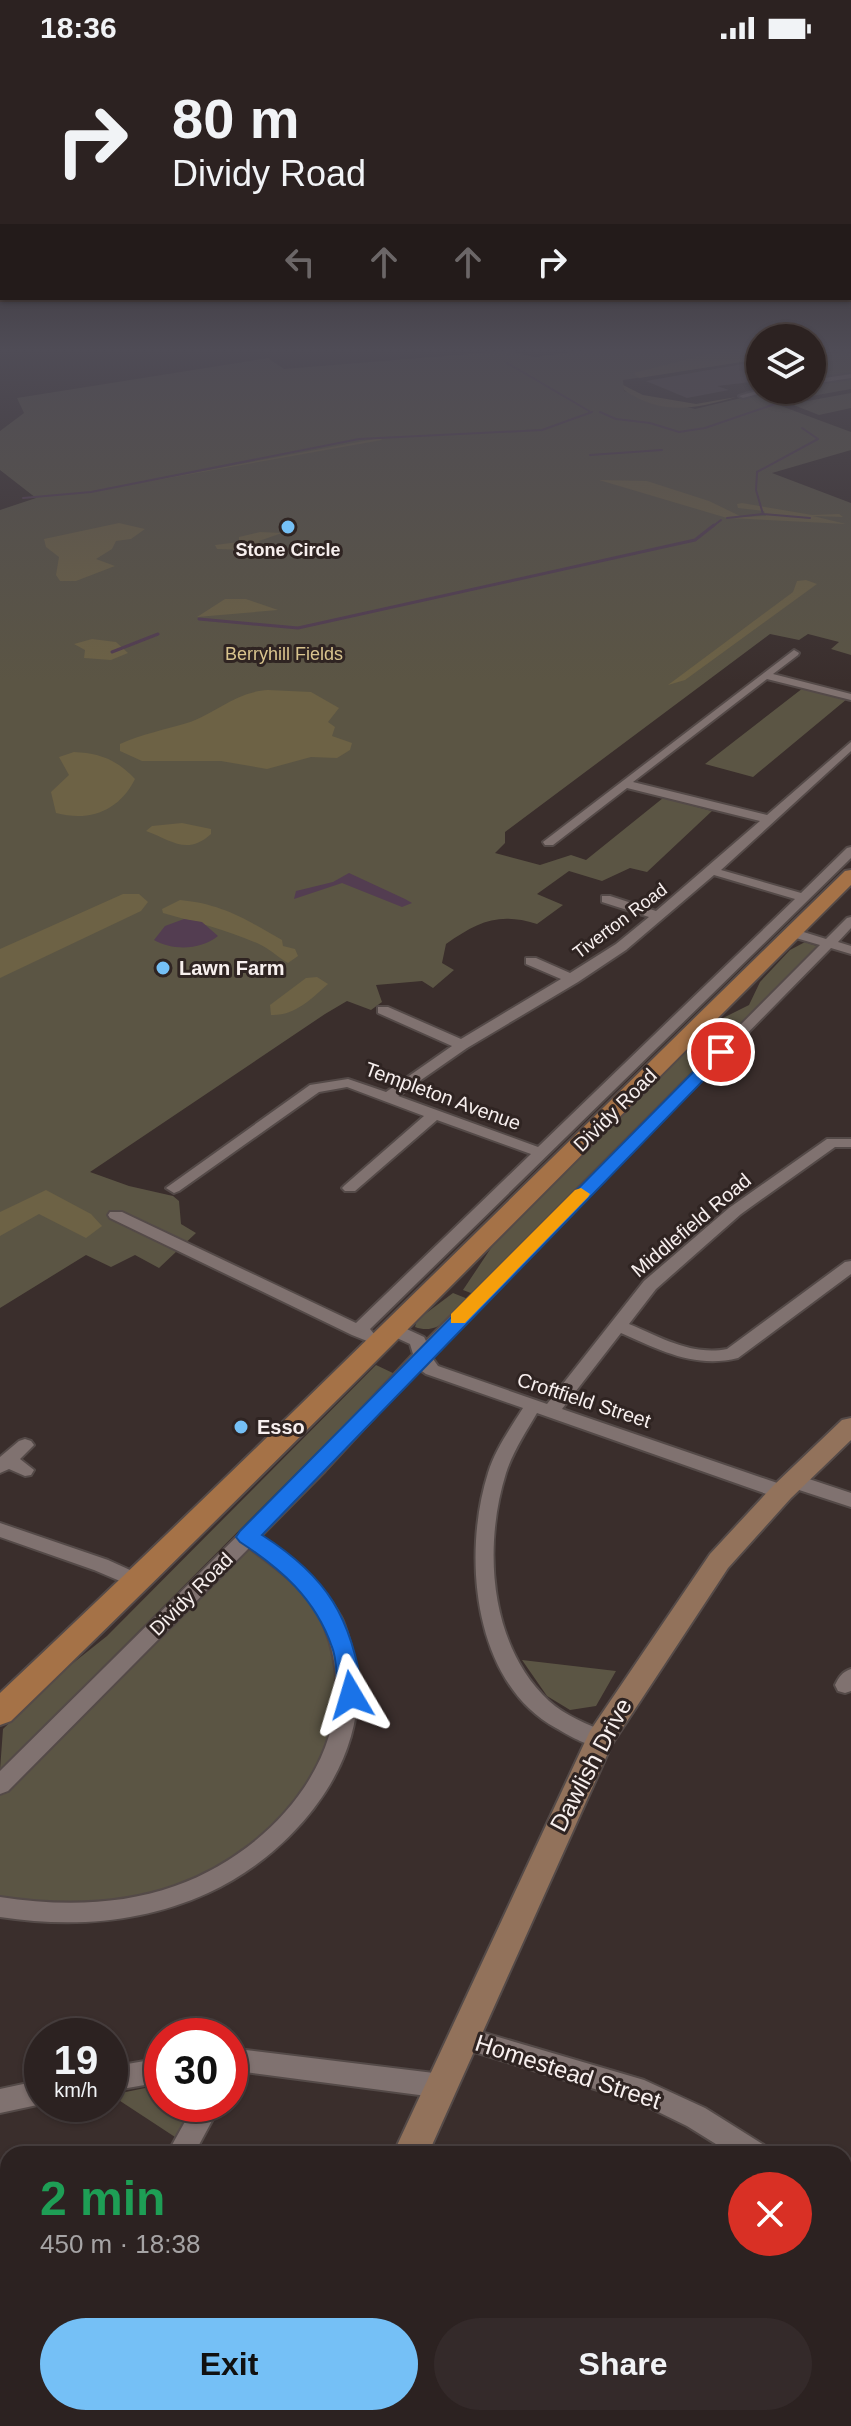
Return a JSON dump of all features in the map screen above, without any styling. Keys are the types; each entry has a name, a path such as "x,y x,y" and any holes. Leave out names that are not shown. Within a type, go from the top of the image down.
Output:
{"main road":[{"name":"Dividy Road","path":"0,1712 134,1580 214,1508 376,1333 851,875"}],"street":[{"path":"549,842 794,653"},
{"path":"768,676 851,697"},
{"name":"Tiverton Road","path":"388,1097 462,1045 573,979 659,916 851,745"},
{"path":"626,784 767,819"},
{"name":"Dividy Road","path":"376,1333 539,1152 583,1114 851,851"},
{"path":"712,871 805,898"},
{"path":"606,899 659,916"},
{"name":"Dividy Road","path":"0,1785 319,1466 424,1353 851,921"},
{"path":"794,933 851,950"},
{"path":"531,961 573,979"},
{"path":"401,1017 415,1008"},
{"path":"383,1010 462,1045"},
{"name":"Templeton Avenue","path":"174,1188 315,1088 348,1083 539,1152"},
{"path":"350,1188 434,1115"},
{"name":"Middlefield Road","path":"552,1410 650,1285 735,1211 832,1142 851,1143"},
{"name":"Croftfield Street","path":"116,1215 376,1333 418,1341 425,1364 432,1370 532,1407 552,1410 788,1486 851,1500"},
{"path":"617,1325 689,1354 718,1358 732,1354 851,1266"},
{"path":"532,1407 498,1468 490,1495 484,1559 490,1603 504,1654 528,1692 564,1722 600,1739"},
{"name":"Dawlish Drive","path":"414,2146 600,1739 719,1561 788,1486 851,1426"},
{"path":"12,1466 25,1445"},
{"path":"0,1530 101,1565 134,1580"},
{"path":"0,1907 56,1914 112,1912 184,1893 228,1871 263,1847 316,1794 331,1768 346,1725 351,1695 345,1649 322,1600 301,1576 270,1549 247,1537"},
{"name":"Homestead Street","path":"464,2038 644,2092 696,2117 742,2146"},
{"path":"248,2061 442,2086"},
{"path":"0,2101 24,2096"},
{"path":"184,2146 198,2122"}],"green space":[{"name":"Berryhill Fields","path":"0,461 815,461 772,473 851,503 851,655 831,649 839,642 808,634 799,640 770,634 505,832 505,843 495,853 540,865 571,855 586,860 663,798 712,811 647,872 630,868 602,881 569,871 537,894 563,905 537,924 500,919 468,930 446,944 442,963 454,970 433,988 422,981 376,985 382,1002 371,1010 347,1001 90,1172 129,1186 173,1196 179,1201 181,1224 196,1233 159,1268 135,1255 111,1267 86,1255 0,1308 0,510 36,498 0,470"},
{"path":"803,688 847,699 753,777 705,764"},
{"path":"805,942 817,946 476,1295 463,1290 493,1245 717,1021 749,1005 760,982 790,950"},
{"path":"453,1293 468,1299 451,1317 431,1329 415,1327 417,1320"},
{"path":"376,1365 395,1374 0,1770 3,1729 63,1671 107,1636"},
{"path":"247,1537 335,1624 346,1725 274,1839 138,1908 0,1903 0,1784"},
{"path":"522,1660 616,1671 596,1706 570,1710 547,1696"},
{"path":"144,2088 144,2117 128,2106 128,2092"},
{"path":"152,2122 185,2122 175,2137"}],"shaded area":[{"path":"259,461 266,461 123,486"},
{"path":"599,480 647,481 709,501 742,517 766,516 764,511 738,508 737,504 742,503 812,515 839,514 843,517 813,516 846,524 727,518"},
{"path":"119,523 145,529 131,539 116,541 112,549 96,559 115,566 76,581 60,581 56,575 59,557 46,547 44,539"},
{"path":"260,532 282,533 259,541 262,547 274,551 217,549 215,545 239,542 239,537"},
{"path":"797,581 817,584 685,680 668,685 793,592"},
{"path":"225,599 246,599 278,610 197,617"},
{"path":"92,639 116,642 128,653 111,660 84,658 85,650 74,644"},
{"path":"268,690 311,692 339,708 328,722 335,727 332,736 352,743 350,750 337,758 311,757 267,769 221,761 142,761 120,751 120,744 198,719 236,699"},
{"path":"74,752 108,759 135,779 121,799 102,811 80,816 56,813 51,792 69,775 59,757"},
{"path":"182,823 211,829 211,834 202,841 186,845 146,831 152,826"},
{"path":"349,873 412,903 402,907 342,883 294,899 296,891 333,882"},
{"path":"123,894 139,894 148,902 141,911 0,978 0,949"},
{"path":"180,900 209,905 234,914 282,940 283,946 295,949 298,956 288,963 249,940 163,913 162,909"},
{"path":"184,919 202,922 218,936 204,944 187,947 170,946 154,940 165,926"},
{"path":"317,977 328,984 309,1001 288,1013 271,1015 270,1005 306,978"},
{"path":"46,1190 91,1214 102,1226 86,1238 39,1214 0,1236 0,1212"}],"waterway":[{"path":"23,498 91,492 250,461"},
{"path":"757,472 778,461"},
{"path":"757,473 756,490 763,514"},
{"path":"727,518 763,514"},
{"path":"763,514 810,518"},
{"path":"712,527 721,520"},
{"path":"199,619 298,628 695,540 714,525"},
{"path":"112,652 158,634"}],"slow traffic":[{"path":"458,1318 581,1194"}],"place":[{"name":"Stone Circle","path":"288,527"},
{"name":"Lawn Farm","path":"163,968"},
{"name":"Esso","path":"241,1427"}],"route":[{"path":"351,1695 345,1649 322,1600 288,1563 247,1537 721,1052"}]}
